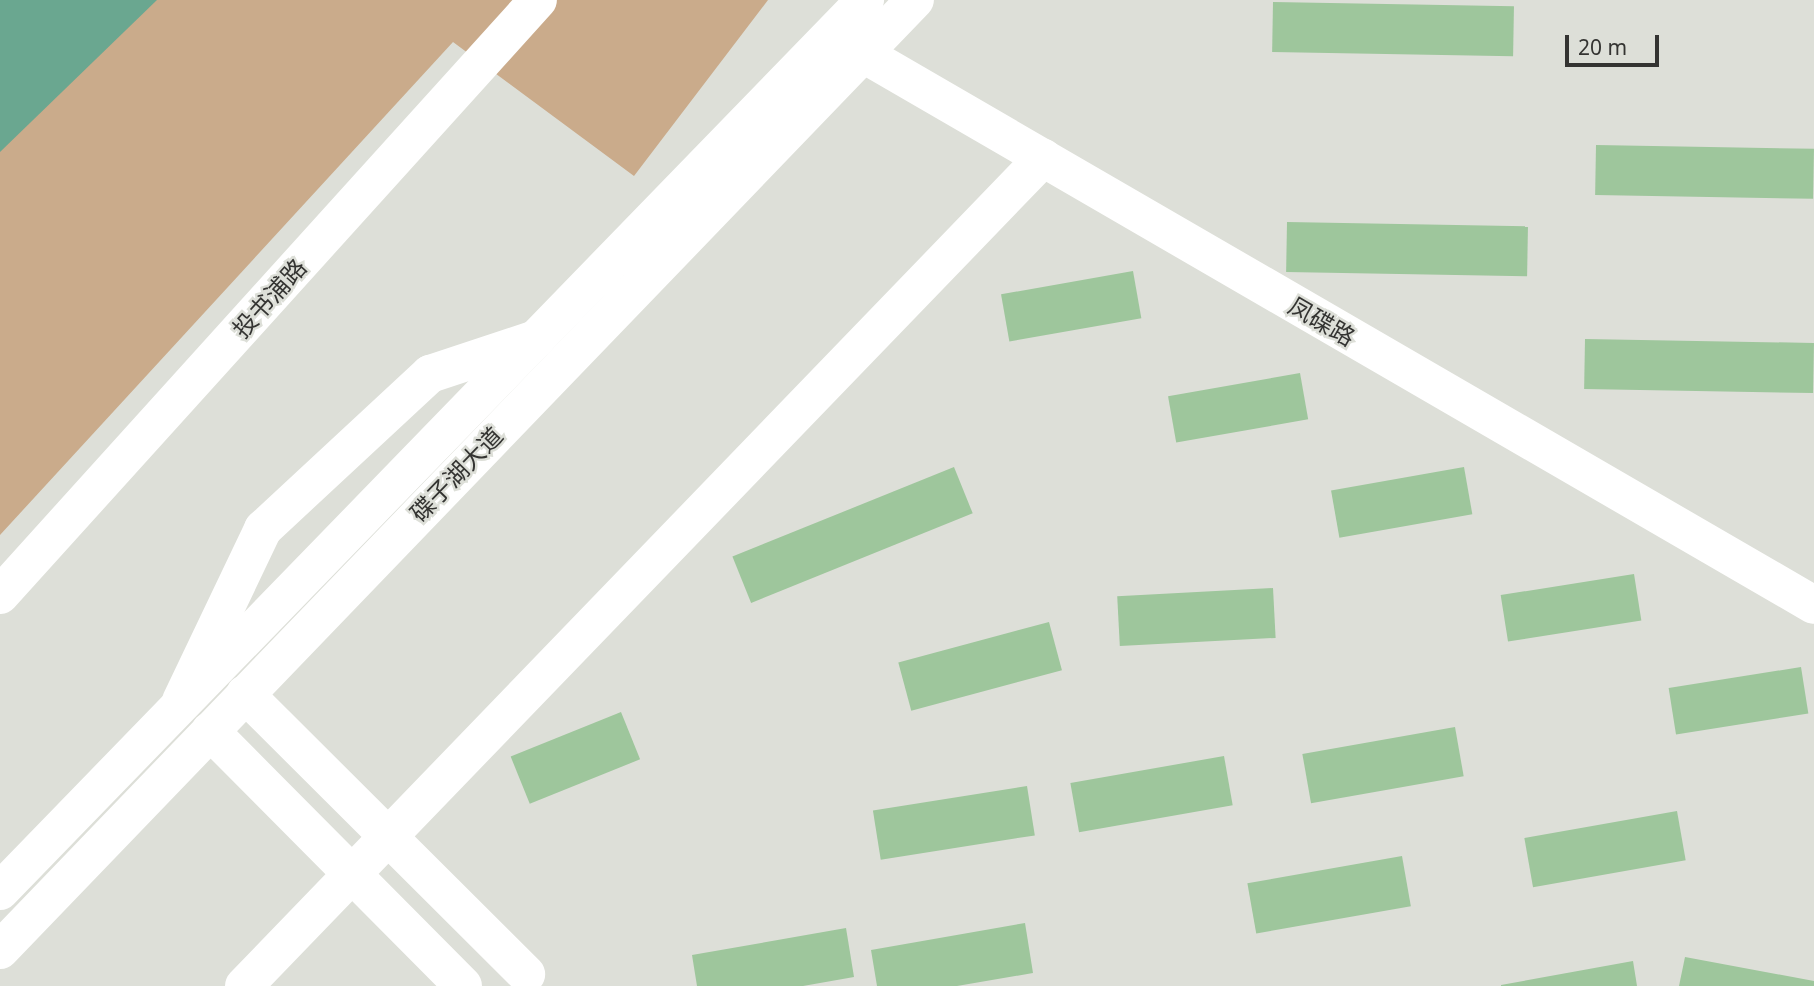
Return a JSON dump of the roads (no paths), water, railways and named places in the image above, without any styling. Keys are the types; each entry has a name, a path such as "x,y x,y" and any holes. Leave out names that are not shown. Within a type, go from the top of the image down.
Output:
{"street":[{"name":"投书浦路","path":"0,595 538,0"},
{"name":"碟子湖大道","path":"0,950 245,694 847,44 865,0"},
{"name":"碟子湖大道","path":"0,891 536,339 847,44 915,0"},
{"name":"凤碟路","path":"847,44 1814,605"},
{"path":"244,986 1043,158"},
{"path":"178,707 263,529 430,374 536,339"},
{"path":"245,694 526,974"},
{"path":"210,731 463,986"}]}
